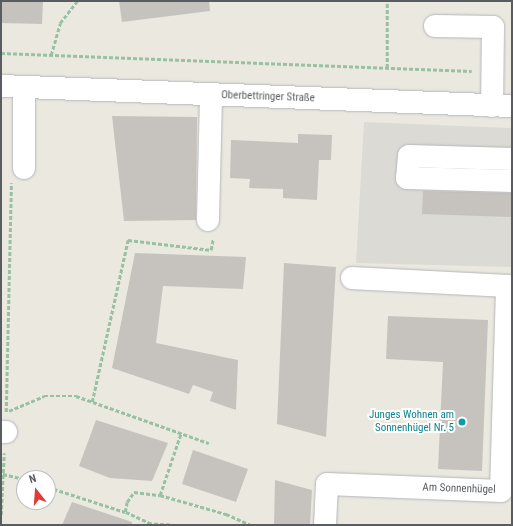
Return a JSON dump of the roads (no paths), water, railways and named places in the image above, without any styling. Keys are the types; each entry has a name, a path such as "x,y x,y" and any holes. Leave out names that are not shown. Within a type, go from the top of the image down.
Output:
{"street":[{"path":"435,26 493,27 493,72 502,106"},
{"name":"Oberbettringer Straße","path":"1,86 502,106"},
{"path":"17,172 24,87"},
{"path":"208,220 211,95"},
{"path":"512,159 409,156 407,178 512,181"},
{"name":"Am Sonnenhügel","path":"325,525 327,484 501,491 509,286 352,278"}],"place":[{"name":"Junges Wohnen am Sonnenhügel Nr. 5","path":"462,422"}]}
